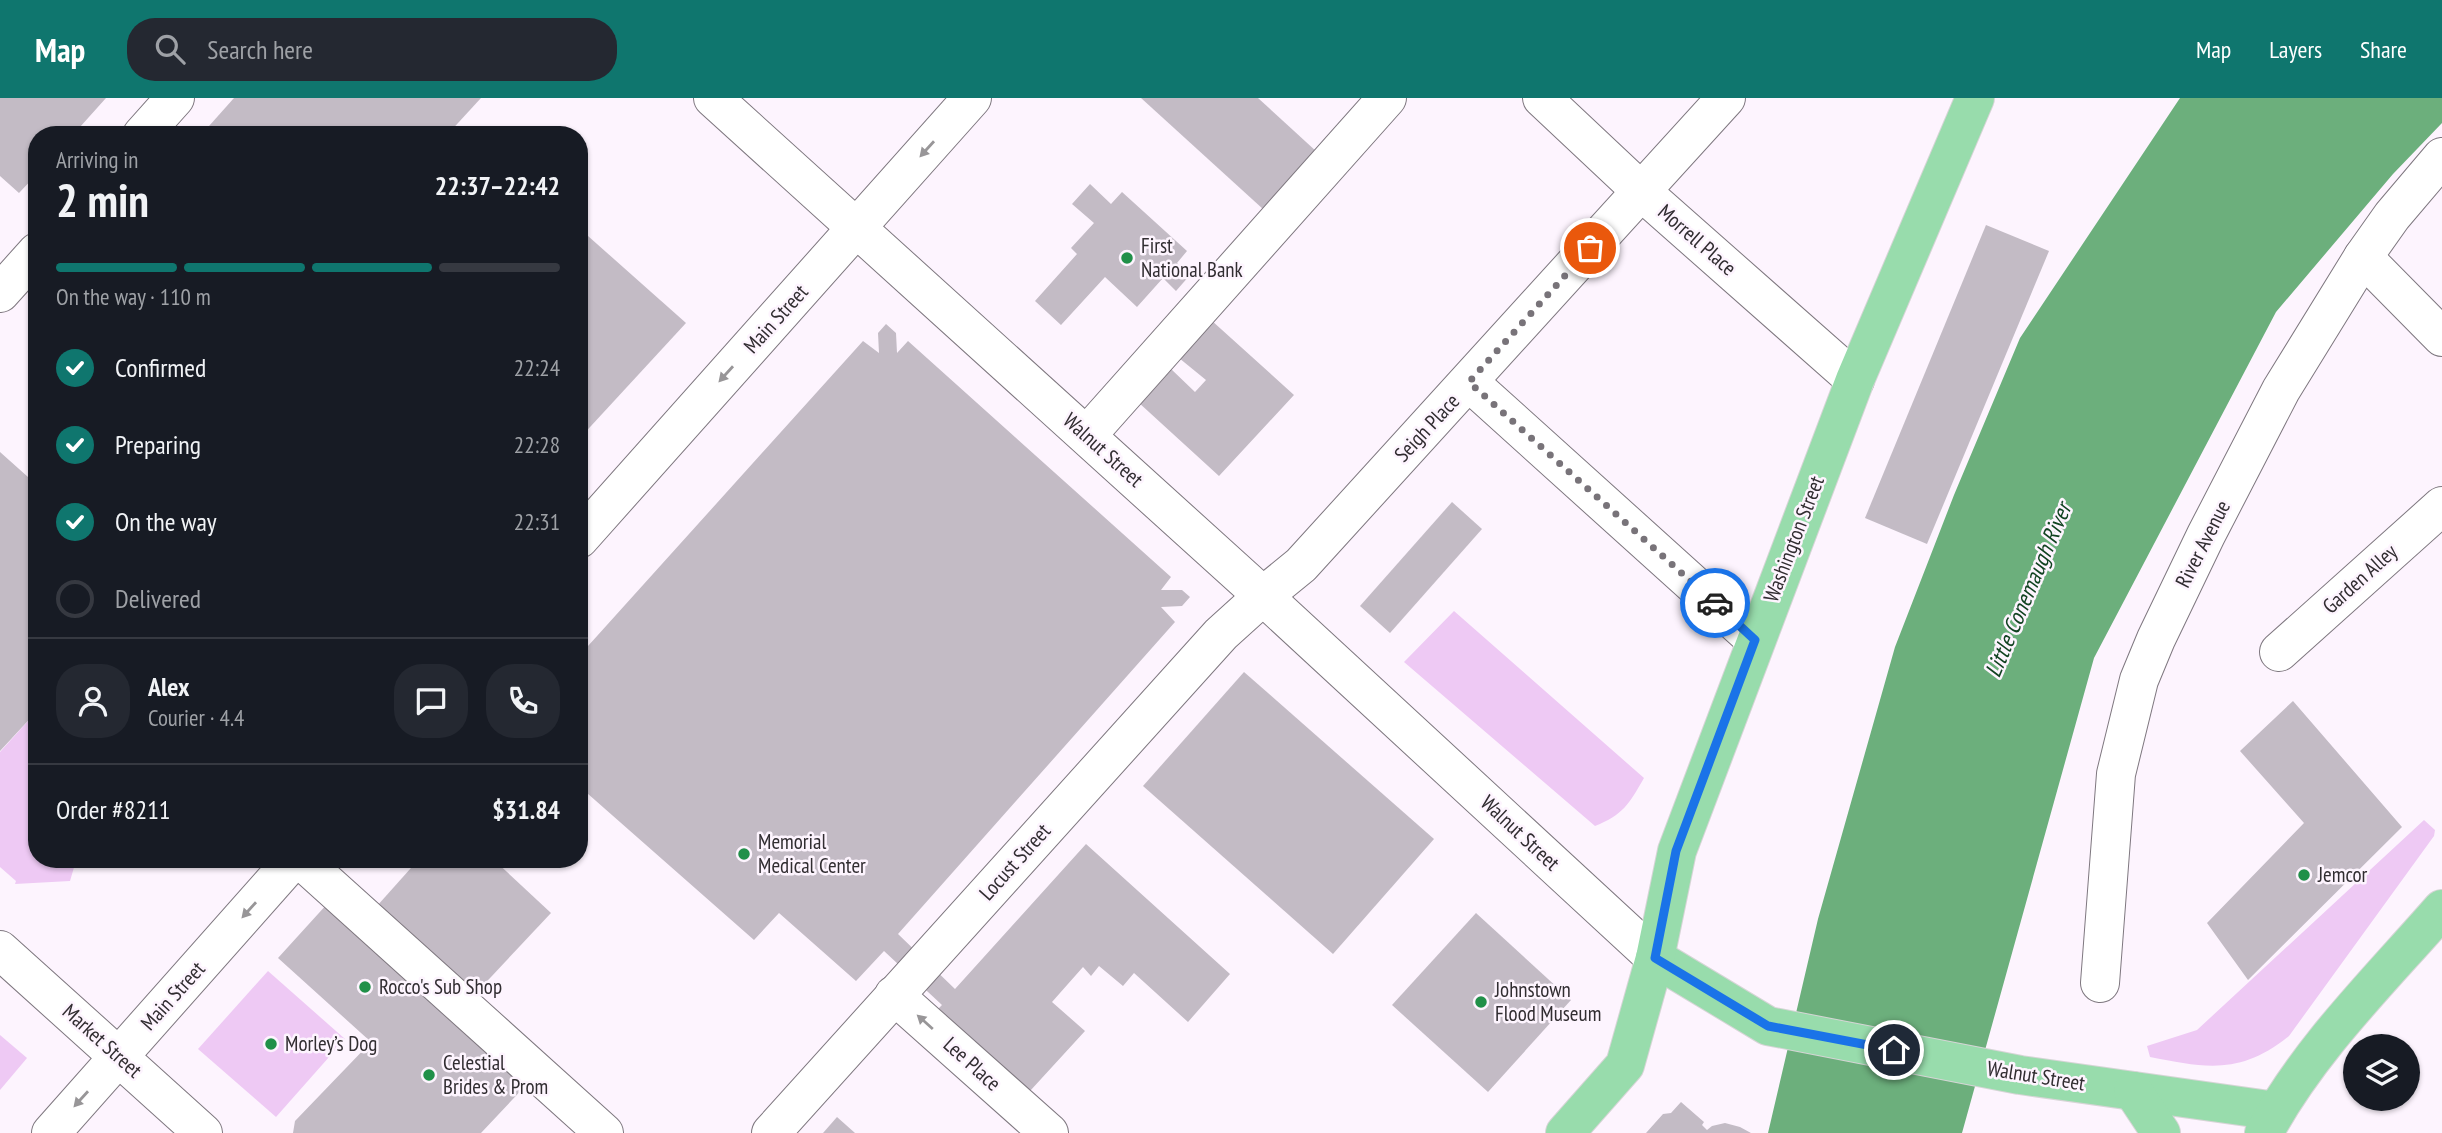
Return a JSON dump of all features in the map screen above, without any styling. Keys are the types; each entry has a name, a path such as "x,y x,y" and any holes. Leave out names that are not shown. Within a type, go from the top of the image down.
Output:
{"main road":[{"name":"Washington Street","path":"1565,1133 1625,1065 1655,958 1676,851 1855,380 1975,98"},
{"name":"Walnut Street","path":"1655,958 1768,1026 2021,1075 2133,1091 2270,1122 2329,1037 2442,909"},
{"path":"2133,1091 2161,1133"}],"street":[{"path":"150,126 175,98"},
{"name":"Walnut Street","path":"713,98 1087,435 1655,958"},
{"name":"Main Street","path":"588,529 972,98"},
{"path":"1087,435 1387,98"},
{"name":"Morrell Place","path":"1542,98 1642,191 1855,380"},
{"name":"Seigh Place","path":"1263,596 1301,565 1726,98"},
{"name":"River Avenue","path":"2100,983 2116,774 2139,680 2206,535 2281,390 2363,257 2392,216 2442,157"},
{"path":"2363,257 2442,337"},
{"path":"0,293 28,262"},
{"path":"1469,382 1755,640"},
{"name":"Garden Alley","path":"2278,652 2442,506"},
{"name":"Locust Street","path":"772,1133 1221,634 1263,596"},
{"name":"Main Street","path":"51,1133 286,868"},
{"path":"310,868 604,1133"},
{"name":"Market Street","path":"0,950 203,1133"},
{"name":"Lee Place","path":"894,995 1049,1133"}],"shaded area":[{"path":"1454,611 1644,778 1619,813 1595,826 1404,662"},
{"path":"28,721 28,868 74,868 70,881 15,884 16,881 0,867 0,752"},
{"path":"2424,820 2435,830 2434,836 2289,1036 2272,1049 2239,1063 2189,1064 2150,1057 2147,1046 2197,1030"},
{"path":"268,971 345,1039 276,1117 198,1049"},
{"path":"0,1035 27,1058 0,1090"}],"water":[{"name":"Little Conemaugh River","path":"2180,98 2442,98 2442,123 2393,174 2276,312 2094,658 1962,1133 1768,1133 1818,919 1895,647 1954,495 2020,338"}],"building":[{"path":"0,98 106,98 81,126 28,126 28,183 19,193 0,176"},
{"path":"234,98 481,98 455,126 209,126"},
{"path":"1141,98 1258,98 1329,163 1276,221"},
{"name":"First National Bank","path":"1090,184 1111,204 1122,192 1187,251 1177,263 1190,275 1176,291 1163,278 1137,307 1105,277 1061,325 1035,301 1077,254 1071,248 1094,223 1072,204"},
{"path":"1986,225 2049,251 1927,544 1865,518"},
{"path":"588,236 686,323 588,429"},
{"path":"1211,320 1294,395 1219,476 1138,402 1170,368 1195,392 1206,380 1179,358"},
{"path":"886,324 896,333 897,353 908,341 1171,577 1161,590 1182,590 1190,597 1182,606 1161,607 1175,622 898,934 955,989 1086,844 1230,974 1188,1022 1134,973 1123,986 1099,966 1091,976 1083,967 1052,1002 1085,1031 1030,1091 936,1011 942,1005 884,951 856,981 779,913 754,940 588,794 588,646 863,341 879,353 878,333"},
{"path":"0,452 28,477 28,721 0,751"},
{"path":"1452,502 1482,529 1390,633 1360,606"},
{"path":"1244,672 1434,839 1333,954 1143,786"},
{"name":"Jemcor","path":"2293,701 2402,827 2248,980 2207,923 2304,823 2240,751"},
{"path":"411,868 503,868 551,913 475,994 377,906"},
{"path":"328,903 528,1083 481,1133 293,1133 295,1121 371,1042 278,958"},
{"name":"Johnstown Flood Museum","path":"1476,913 1571,1000 1488,1092 1392,1005"},
{"path":"1681,1102 1704,1122 1702,1125 1707,1130 1725,1123 1751,1133 1646,1133 1663,1114 1671,1113"},
{"path":"837,1117 855,1133 823,1133"}],"way so far":[{"path":"1590,248 1469,382 1715,603"}],"place":[{"name":"First National Bank","path":"1127,258"},
{"name":"Memorial Medical Center","path":"744,854"},
{"name":"Jemcor","path":"2304,875"},
{"name":"Rocco's Sub Shop","path":"365,987"},
{"name":"Johnstown Flood Museum","path":"1481,1002"},
{"name":"Morley’s Dog","path":"271,1044"},
{"name":"Celestial Brides & Prom","path":"429,1075"}],"route":[{"path":"1715,603 1755,640 1676,851 1655,958 1768,1026 1894,1050"}]}
